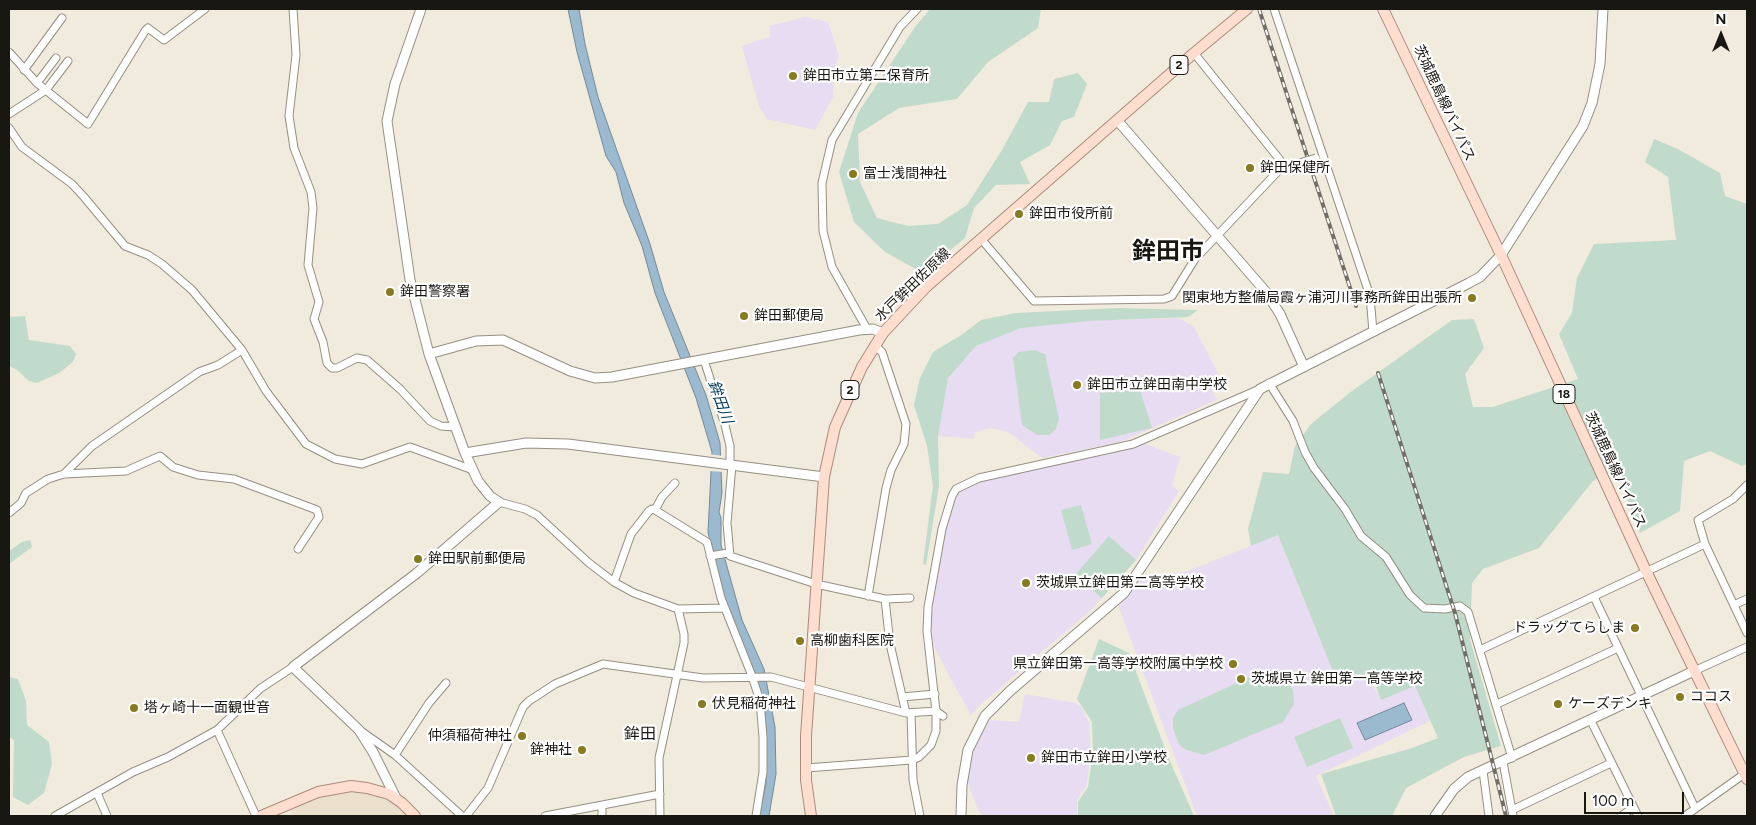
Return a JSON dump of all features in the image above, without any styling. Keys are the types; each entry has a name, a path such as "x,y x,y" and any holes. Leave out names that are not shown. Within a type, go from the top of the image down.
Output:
{"main road":[{"name":"茨城鹿島線バイパス","path":"1383,9 1501,255 1646,571 1746,775"},
{"name":"水戸鉾田佐原線","path":"810,816 806,768 824,477 832,438 840,413 874,345 883,332 926,287 1245,10"},
{"path":"261,816 318,792 342,786 367,788 396,798 415,816"}],"street":[{"path":"9,52 37,83 88,124 148,28 164,40 205,9"},
{"path":"293,9 296,55 289,116 294,148 311,192 313,208 308,265 319,302 314,319 323,342 327,363 332,368 337,368 357,358 367,360 400,389 430,421 441,426 455,427"},
{"path":"421,9 395,84 387,121 410,280 429,354 472,470 484,489 499,502 525,509 537,515 589,563 614,582 654,601 678,608 725,608"},
{"path":"867,329 850,302 832,266 823,231 822,183 832,140 900,27 917,9"},
{"path":"1274,9 1370,296 1373,332"},
{"path":"806,768 912,760 919,757 931,745 936,731 936,711 927,631 928,607 942,529 949,503 956,489 978,478 1133,444 1304,368 1480,277 1501,255 1584,126 1592,103 1600,64 1603,9"},
{"path":"24,70 62,18"},
{"path":"1194,53 1280,160 1282,167"},
{"path":"37,83 56,58"},
{"path":"9,114 46,90 68,61"},
{"path":"1117,120 1270,298 1304,368"},
{"path":"9,128 22,147 72,184 125,246 148,255 162,264 192,290 242,350 266,391 306,444 318,452 335,459 362,464 410,447 472,470"},
{"path":"982,240 1034,302 1154,299 1172,296 1195,259 1282,167 1324,155"},
{"path":"429,354 476,341 503,340 570,372 589,377 612,377 867,329 883,332"},
{"path":"868,596 886,488 891,470 904,444 906,424 882,352 874,345"},
{"path":"64,474 92,446 199,372 218,366 242,350"},
{"path":"703,361 725,425 730,446 727,523 728,553"},
{"path":"1269,383 1293,420 1305,452 1345,509 1361,536 1386,557 1410,595 1424,608 1460,606 1465,608 1480,650 1512,758"},
{"path":"961,816 965,746 996,703 1124,593 1260,389"},
{"path":"465,453 503,445 545,443 587,446 824,477"},
{"path":"9,512 21,503 26,493 36,485 64,474 126,471 160,456 174,467 198,474 234,479 317,510 319,517 298,549"},
{"path":"655,510 662,497 675,484"},
{"path":"1747,485 1733,499 1698,520 1705,544 1747,633"},
{"path":"55,816 227,723 261,688 293,667 417,573 499,502"},
{"path":"614,582 631,534 649,511 655,510 702,537 707,542 725,608 753,676 760,707 763,745 762,789 756,816"},
{"path":"1480,650 1705,544"},
{"path":"711,556 728,553 736,559 816,584 885,600 910,598"},
{"path":"1594,597 1640,697 1695,808"},
{"path":"1734,605 1747,599"},
{"path":"885,600 890,644 902,697 908,713 920,816"},
{"path":"660,816 659,758 684,634 678,608"},
{"path":"1435,816 1443,802 1468,777 1747,647"},
{"path":"1496,704 1618,648"},
{"path":"466,816 488,788 523,707 543,690 603,664 677,676 727,679 753,676 771,677 908,713 936,711 943,716"},
{"path":"293,667 358,730 395,755 462,816"},
{"path":"395,755 429,703 446,683"},
{"path":"902,697 935,694"},
{"path":"1591,721 1638,816"},
{"path":"217,730 256,816"},
{"path":"358,730 373,752 396,798"},
{"path":"1503,762 1513,813 1612,763"},
{"path":"1483,771 1489,816"},
{"path":"1685,816 1746,775"},
{"path":"97,793 107,816"},
{"path":"545,816 660,794"},
{"path":"602,805 602,816"},
{"path":"1620,816 1634,808"}],"shaded area":[{"name":"鉾田市立第二保育所","path":"805,17 828,22 839,56 835,68 833,97 815,130 767,119 759,106 742,46 770,37 770,26"},
{"name":"鉾田市立鉾田南中学校","path":"1179,318 1194,327 1219,375 1207,382 1217,400 1120,442 1042,458 1007,431 989,428 975,432 974,439 938,436 944,388 953,366 970,350 992,337 1038,322"},
{"name":"茨城県立鉾田第二高等学校","path":"1143,443 1180,457 1172,486 1179,491 1136,560 1091,610 980,705 971,716 931,641 930,613 946,526 953,502 961,489 969,485 1034,468"},
{"name":"茨城県立 鉾田第一高等学校","path":"1278,535 1338,684 1367,674 1381,700 1415,686 1430,721 1316,776 1334,816 1197,816 1118,605 1140,579 1188,571"},
{"name":"鉾田市立鉾田小学校","path":"1025,694 1075,703 1081,707 1089,723 1091,754 1086,787 1077,799 1077,816 983,816 978,810 966,778 973,749 987,720 1019,722"},
{"path":"358,789 385,798 398,806 408,816 293,816 290,809 321,796"}],"green space":[{"path":"930,9 1041,9 1038,28 988,62 957,99 899,108 858,134 860,182 877,218 908,226 938,224 967,205 1002,150 1028,102 1049,102 1054,79 1078,73 1087,84 1074,117 1062,121 1050,145 1020,162 1030,184 996,185 974,208 965,238 923,273 885,252 854,222 839,172 858,113 915,27"},
{"path":"1654,139 1678,149 1720,173 1725,196 1747,204 1747,464 1742,466 1710,451 1684,461 1680,511 1640,533 1616,469 1593,481 1539,548 1483,569 1472,583 1470,640 1501,746 1464,757 1406,788 1392,816 1336,816 1321,774 1412,748 1438,738 1415,686 1381,700 1372,675 1338,684 1278,535 1251,546 1248,529 1263,472 1289,474 1295,446 1311,424 1352,391 1452,320 1474,319 1484,348 1465,374 1473,407 1493,407 1578,379 1559,334 1572,313 1577,278 1594,244 1676,240 1668,177 1645,162"},
{"path":"1117,308 1198,310 1188,317 1089,321 1021,328 976,346 948,378 938,436 939,486 926,565 923,564 933,486 927,446 914,405 920,378 933,352 963,334 981,320 1016,313"},
{"path":"25,316 29,340 70,346 76,354 73,362 59,373 37,383 29,381 17,370 9,366 9,317"},
{"path":"1034,350 1045,354 1059,419 1056,429 1049,435 1037,435 1022,425 1013,358 1019,352"},
{"path":"1140,390 1152,428 1100,440 1100,393"},
{"path":"1081,505 1092,544 1072,550 1061,510"},
{"path":"1109,536 1136,560 1102,598 1075,575"},
{"path":"30,540 32,547 9,564 9,551 22,542"},
{"path":"1099,639 1129,653 1169,759 1194,816 1078,816 1078,802 1088,787 1093,753 1092,722 1077,699"},
{"path":"1261,672 1279,676 1288,682 1293,690 1294,704 1283,722 1204,755 1187,750 1179,745 1173,728 1173,718 1178,710"},
{"path":"9,677 18,679 26,701 27,725 49,742 52,764 44,793 28,805 13,797 14,740 9,737"},
{"path":"1340,718 1353,748 1307,767 1294,737"}],"water":[{"path":"568,9 579,9 585,44 598,97 650,244 664,292 706,395 720,443 722,493 719,512 721,518 721,545 742,620 764,669 775,727 776,774 769,816 759,816 766,784 765,713 719,584 708,532 712,452 696,398 655,293 642,246 624,203 616,172 606,156 577,52"},
{"path":"1404,703 1412,720 1365,740 1357,723"}],"pier":[{"path":"709,454 723,456 724,472 709,471"}],"railway":[{"path":"1259,9 1356,306"},
{"path":"1378,373 1455,613 1506,816"}],"place":[{"name":"鉾田市立第二保育所","path":"793,76"},
{"name":"鉾田保健所","path":"1250,168"},
{"name":"富士浅間神社","path":"853,174"},
{"name":"鉾田市役所前","path":"1019,214"},
{"name":"鉾田警察署","path":"390,292"},
{"name":"関東地方整備局霞ヶ浦河川事務所鉾田出張所","path":"1472,298"},
{"name":"鉾田郵便局","path":"744,316"},
{"name":"鉾田市立鉾田南中学校","path":"1077,385"},
{"name":"鉾田駅前郵便局","path":"418,559"},
{"name":"茨城県立鉾田第二高等学校","path":"1026,583"},
{"name":"ドラッグてらしま","path":"1635,628"},
{"name":"高柳歯科医院","path":"800,641"},
{"name":"県立鉾田第一高等学校附属中学校","path":"1233,664"},
{"name":"茨城県立 鉾田第一高等学校","path":"1241,679"},
{"name":"ココス","path":"1680,697"},
{"name":"伏見稲荷神社","path":"702,704"},
{"name":"ケーズデンキ","path":"1558,704"},
{"name":"塔ヶ崎十一面観世音","path":"134,708"},
{"name":"仲須稲荷神社","path":"522,736"},
{"name":"鉾神社","path":"582,750"},
{"name":"鉾田市立鉾田小学校","path":"1031,758"}],"district":[{"name":"鉾田市","path":"1168,252"},
{"name":"鉾田","path":"640,734"}],"water label":[{"name":"鉾田川","path":"720,402"}]}
